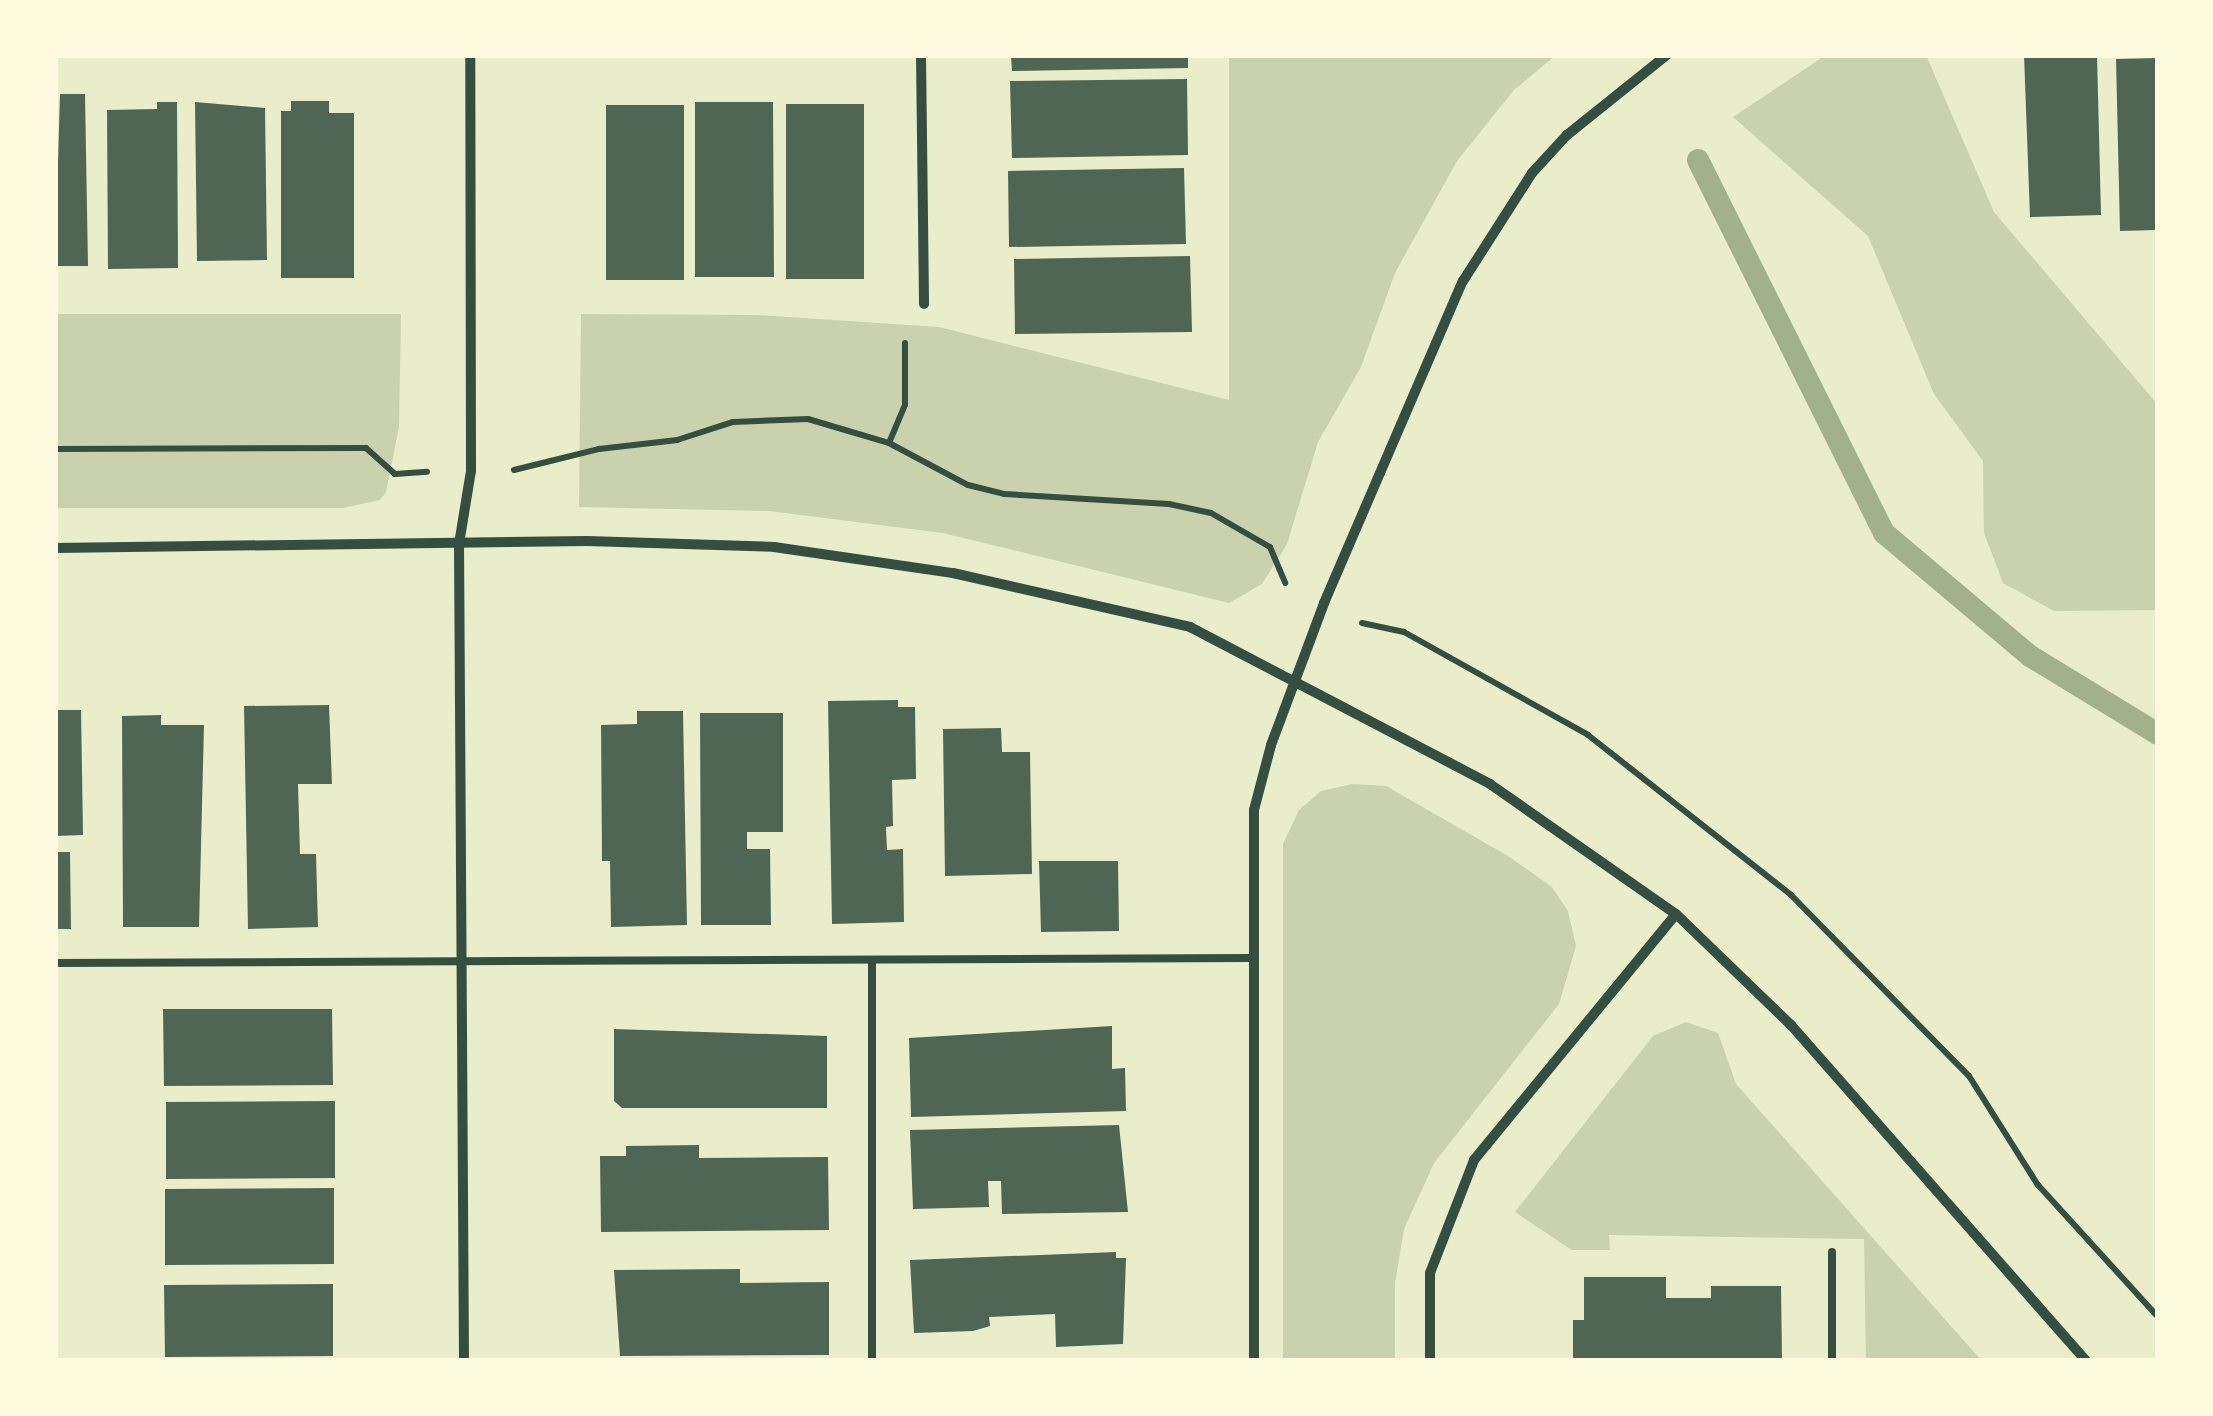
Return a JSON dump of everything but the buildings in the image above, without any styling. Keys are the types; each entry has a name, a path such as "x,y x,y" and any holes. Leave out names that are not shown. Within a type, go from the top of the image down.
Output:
{"street":[{"path":"464,1361 458,544 471,471 470,55"},
{"path":"921,55 924,304"},
{"path":"1254,1361 1254,810 1294,681 1463,281 1506,208 1567,135 1668,55"},
{"path":"55,548 458,544 774,548 952,573 1190,627 1490,784 1676,914 1791,1025 2086,1361"},
{"path":"1430,1361 1430,1273 1474,1160 1676,914"}],"lane":[{"path":"55,964 1251,958"},
{"path":"872,960 872,1361"},
{"path":"1832,1252 1832,1361"}],"path":[{"path":"888,443 906,405 906,321 924,304"}],"green space":[{"path":"1229,55 1556,55 1514,90 1457,161 1395,273 1361,367 1318,442 1287,544 1262,584 1229,603 943,533 769,511 579,507 581,314 758,315 939,327 1229,400"},
{"path":"1826,55 1926,55 1994,212 2158,405 2158,610 2054,611 2003,583 1984,533 1983,461 1934,394 1868,236 1733,117"},
{"path":"55,314 401,314 399,427 386,492 380,500 343,508 55,508"},
{"path":"1352,784 1386,786 1508,856 1552,887 1568,911 1576,946 1559,1004 1434,1163 1404,1229 1395,1283 1395,1361 1283,1361 1283,844 1299,810 1321,791"},
{"path":"1686,1022 1718,1033 1736,1084 1982,1361 1866,1361 1864,1239 1609,1235 1610,1250 1572,1250 1515,1212 1653,1036"}],"waterway":[{"path":"1698,160 1884,533 2030,656 2158,734"}]}
